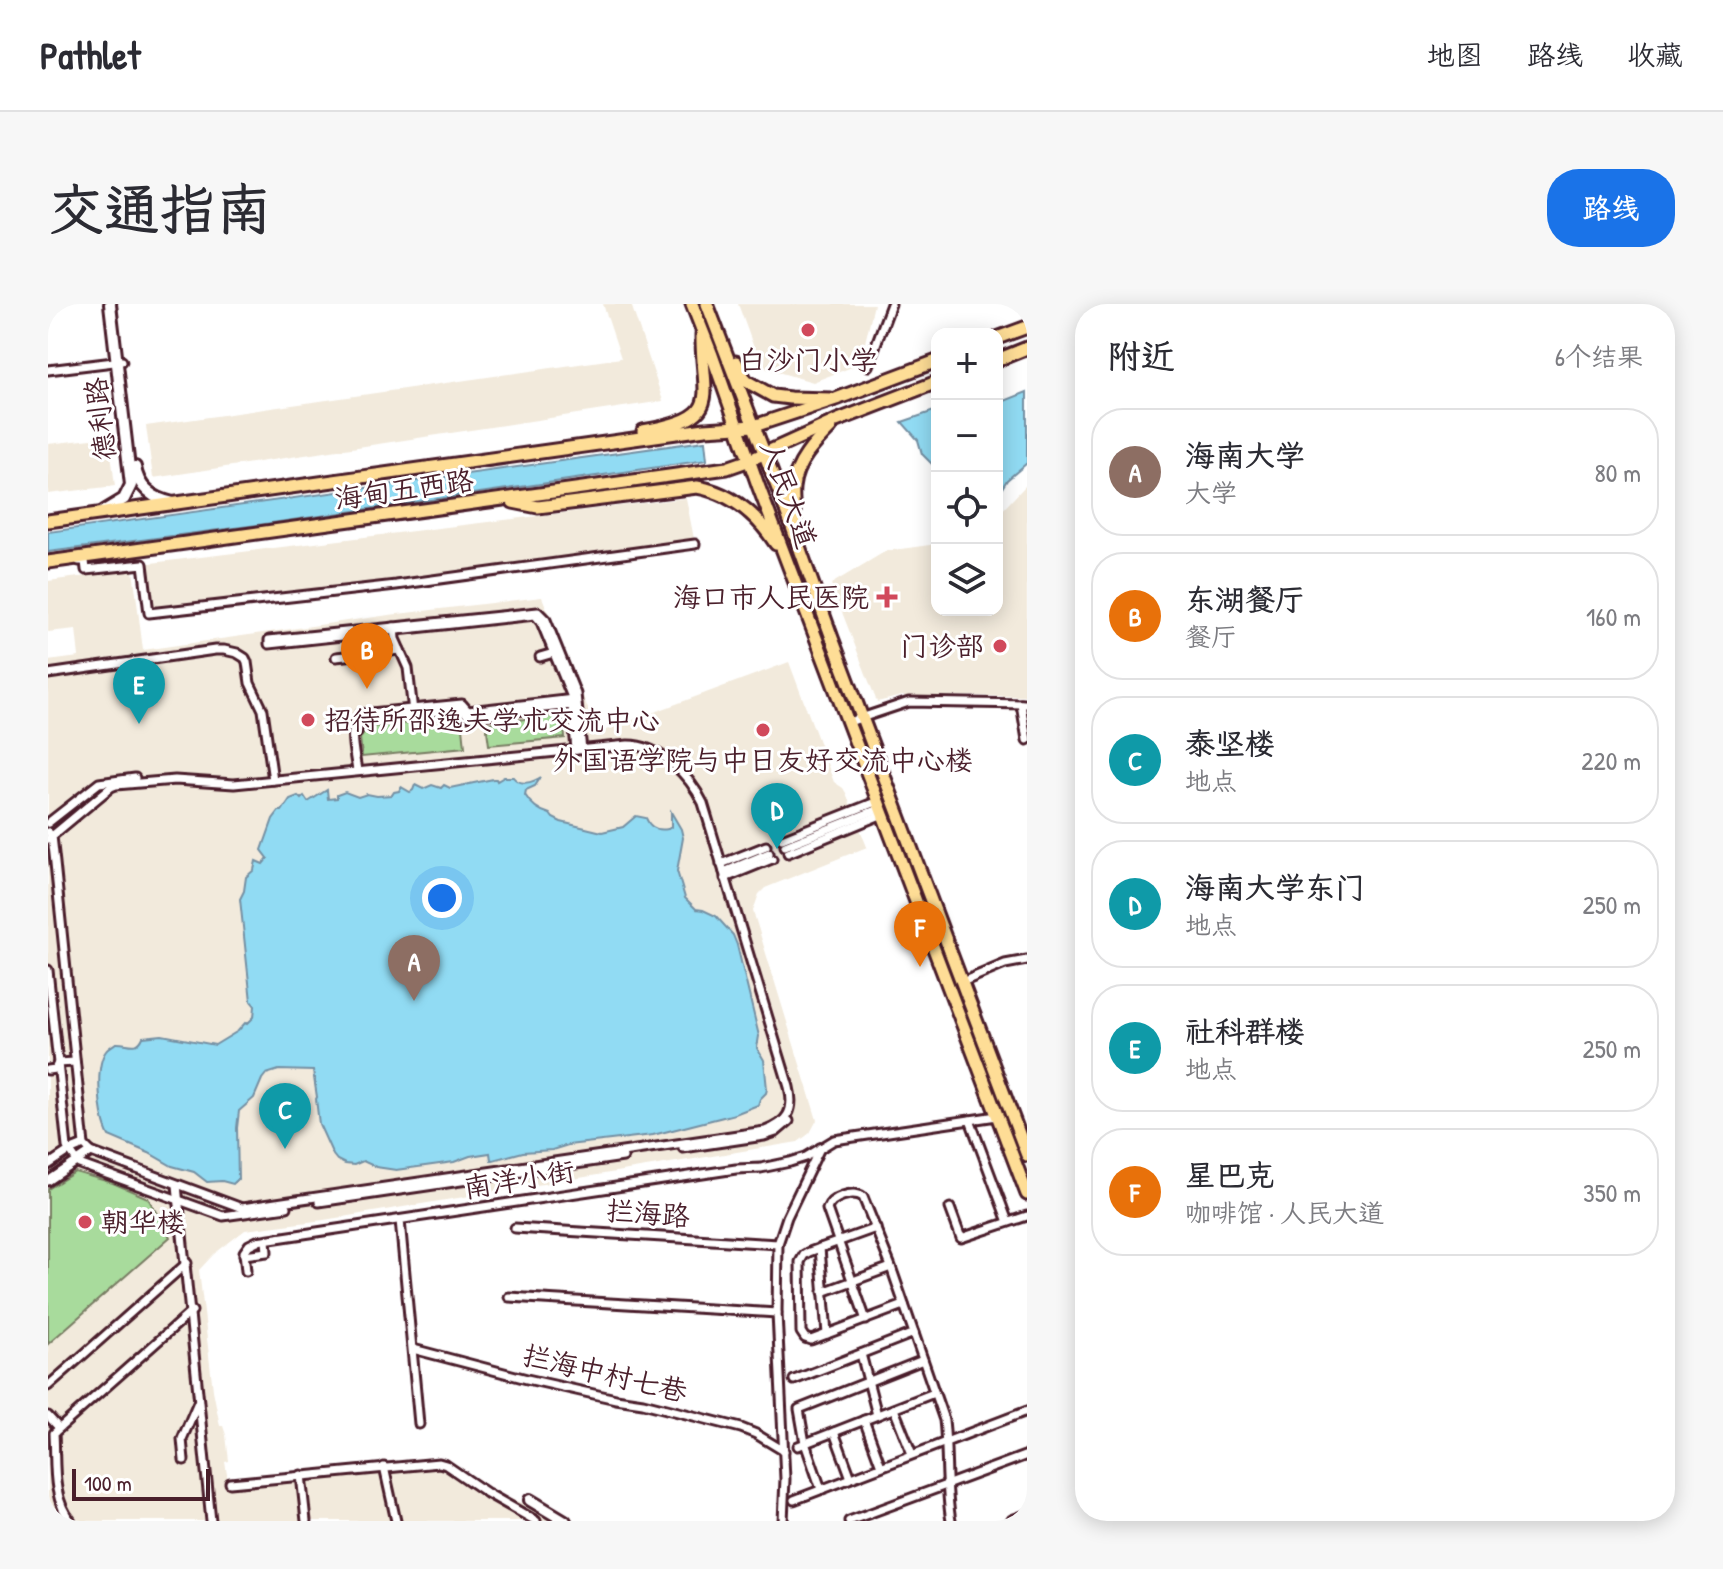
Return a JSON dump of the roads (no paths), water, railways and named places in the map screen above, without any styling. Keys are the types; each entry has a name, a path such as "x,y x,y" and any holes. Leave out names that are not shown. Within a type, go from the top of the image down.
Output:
{"main road":[{"name":"人民大道","path":"692,304 1027,1194"},
{"name":"人民大道","path":"707,304 1027,1155"},
{"path":"1003,336 1027,327"},
{"path":"472,462 541,445 648,430 687,419 701,408 706,395 702,330"},
{"path":"720,337 746,381 773,396 836,399"},
{"path":"1003,358 1027,348"},
{"name":"海甸五西路","path":"48,521 705,429 754,426 931,363"},
{"name":"海甸五西路","path":"48,562 727,468 931,384"},
{"path":"797,538 795,479 804,458 836,421"},
{"path":"500,500 538,507 689,487 704,488 722,494 747,509 787,559"}],"street":[{"name":"德利路","path":"113,304 136,476 148,492 175,503"},
{"path":"868,366 891,304"},
{"name":"德利路","path":"100,513 124,499 131,485 120,361"},
{"path":"48,370 120,361"},
{"path":"61,560 85,561 86,570 143,564 149,613 396,585 695,544"},
{"path":"394,628 269,640 269,644 535,611 545,618 574,702 579,748"},
{"path":"394,628 395,639 408,668 413,711"},
{"path":"48,676 215,650 237,653 247,662 252,688 263,710 271,778"},
{"path":"336,657 400,650"},
{"path":"540,657 556,652"},
{"path":"359,769 357,729 359,722 365,719 462,704 468,711 574,702"},
{"path":"849,722 909,702 1024,704 1027,740"},
{"path":"625,742 652,747 673,763 703,798 791,1095 789,1113 765,1131 242,1208 91,1152 84,1145 49,836 114,785 175,780 227,784 359,769 625,742"},
{"path":"48,823 93,786 106,781 163,776 233,780 271,778"},
{"path":"881,807 854,818 785,846 854,818 881,807"},
{"path":"725,871 766,854 725,871"},
{"path":"48,970 52,1047 58,1063 69,1151 79,1164 223,1216 776,1132 794,1115 796,1094 725,871"},
{"path":"962,982 1005,964 1027,960"},
{"path":"50,1006 69,1005"},
{"path":"58,1063 75,1062"},
{"path":"48,1070 55,1069 58,1063"},
{"name":"南洋小街","path":"246,1271 244,1252 254,1242 736,1169 761,1168 806,1157 828,1142 841,1138 997,1116"},
{"path":"970,1120 1008,1222"},
{"path":"48,1165 84,1145"},
{"path":"783,1521 785,1479 777,1313 778,1244 787,1217 821,1146"},
{"path":"48,1181 91,1152"},
{"path":"179,1186 212,1521"},
{"path":"866,1320 827,1209 831,1201 853,1193 863,1197 876,1228 944,1420 951,1521"},
{"path":"950,1208 961,1238 1027,1216"},
{"path":"400,1220 419,1424"},
{"name":"拦海路","path":"515,1228 778,1244"},
{"path":"876,1228 804,1255 800,1262 801,1332 811,1340 904,1305"},
{"path":"820,1248 827,1334"},
{"path":"48,1384 187,1261"},
{"path":"823,1292 891,1267"},
{"path":"509,1297 777,1313"},
{"path":"71,1521 58,1499 54,1433 192,1311"},
{"path":"794,1380 914,1333"},
{"name":"拦海中村七巷","path":"413,1349 741,1428 784,1451"},
{"path":"861,1354 877,1415"},
{"path":"821,1489 801,1444 799,1409 923,1360"},
{"path":"801,1444 934,1393"},
{"path":"184,1460 182,1439 200,1397"},
{"path":"894,1409 912,1454"},
{"path":"794,1500 1027,1411"},
{"path":"48,1416 59,1428"},
{"path":"864,1420 881,1466"},
{"path":"834,1432 851,1478"},
{"path":"849,1521 1027,1455"},
{"path":"230,1483 433,1463 446,1465 536,1521"},
{"path":"384,1467 396,1521"},
{"path":"301,1475 306,1521"},
{"path":"530,1500 565,1521"},
{"path":"1013,1521 1027,1516"}],"water":[{"path":"1027,392 1027,463 1003,486 1003,472 1003,402"},
{"path":"931,412 931,463 922,454 918,440 902,422"},
{"path":"705,441 707,460 48,552 48,532"},
{"path":"504,777 526,783 541,777 535,786 526,790 525,795 533,805 561,822 602,832 623,827 636,816 646,818 655,828 668,829 671,827 671,812 683,838 677,871 685,898 696,909 716,916 733,935 737,945 759,1036 757,1048 764,1060 767,1089 758,1105 653,1135 523,1152 493,1160 490,1153 454,1162 396,1170 363,1161 354,1165 337,1160 319,1124 313,1071 279,1070 266,1074 254,1098 239,1111 238,1179 233,1184 207,1182 194,1172 172,1166 109,1136 101,1106 99,1080 102,1059 109,1048 116,1043 135,1045 143,1037 162,1035 215,1045 254,1017 240,899 246,877 254,870 256,861 263,864 268,858 262,850 273,819 290,799 304,796 308,802 327,790 328,799 337,798 345,792 358,797 367,794 392,795 401,787 410,792 415,785 423,789 432,785 450,788 493,779 497,781"}],"tunnel":[{"path":"766,846 782,839"},
{"path":"769,853 785,846"},
{"path":"772,859 788,853"}],"place":[{"name":"白沙门小学","path":"808,330"},
{"name":"海口市人民医院","path":"887,597"},
{"name":"门诊部","path":"1000,646"},
{"name":"东湖餐厅","path":"367,689"},
{"name":"招待所邵逸夫学术交流中心","path":"308,720"},
{"name":"社科群楼","path":"139,724"},
{"name":"外国语学院与中日友好交流中心楼","path":"763,730"},
{"name":"海南大学东门","path":"777,849"},
{"name":"星巴克","path":"920,967"},
{"name":"海南大学","path":"414,1001"},
{"name":"泰坚楼","path":"285,1149"},
{"name":"朝华楼","path":"85,1222"}]}
